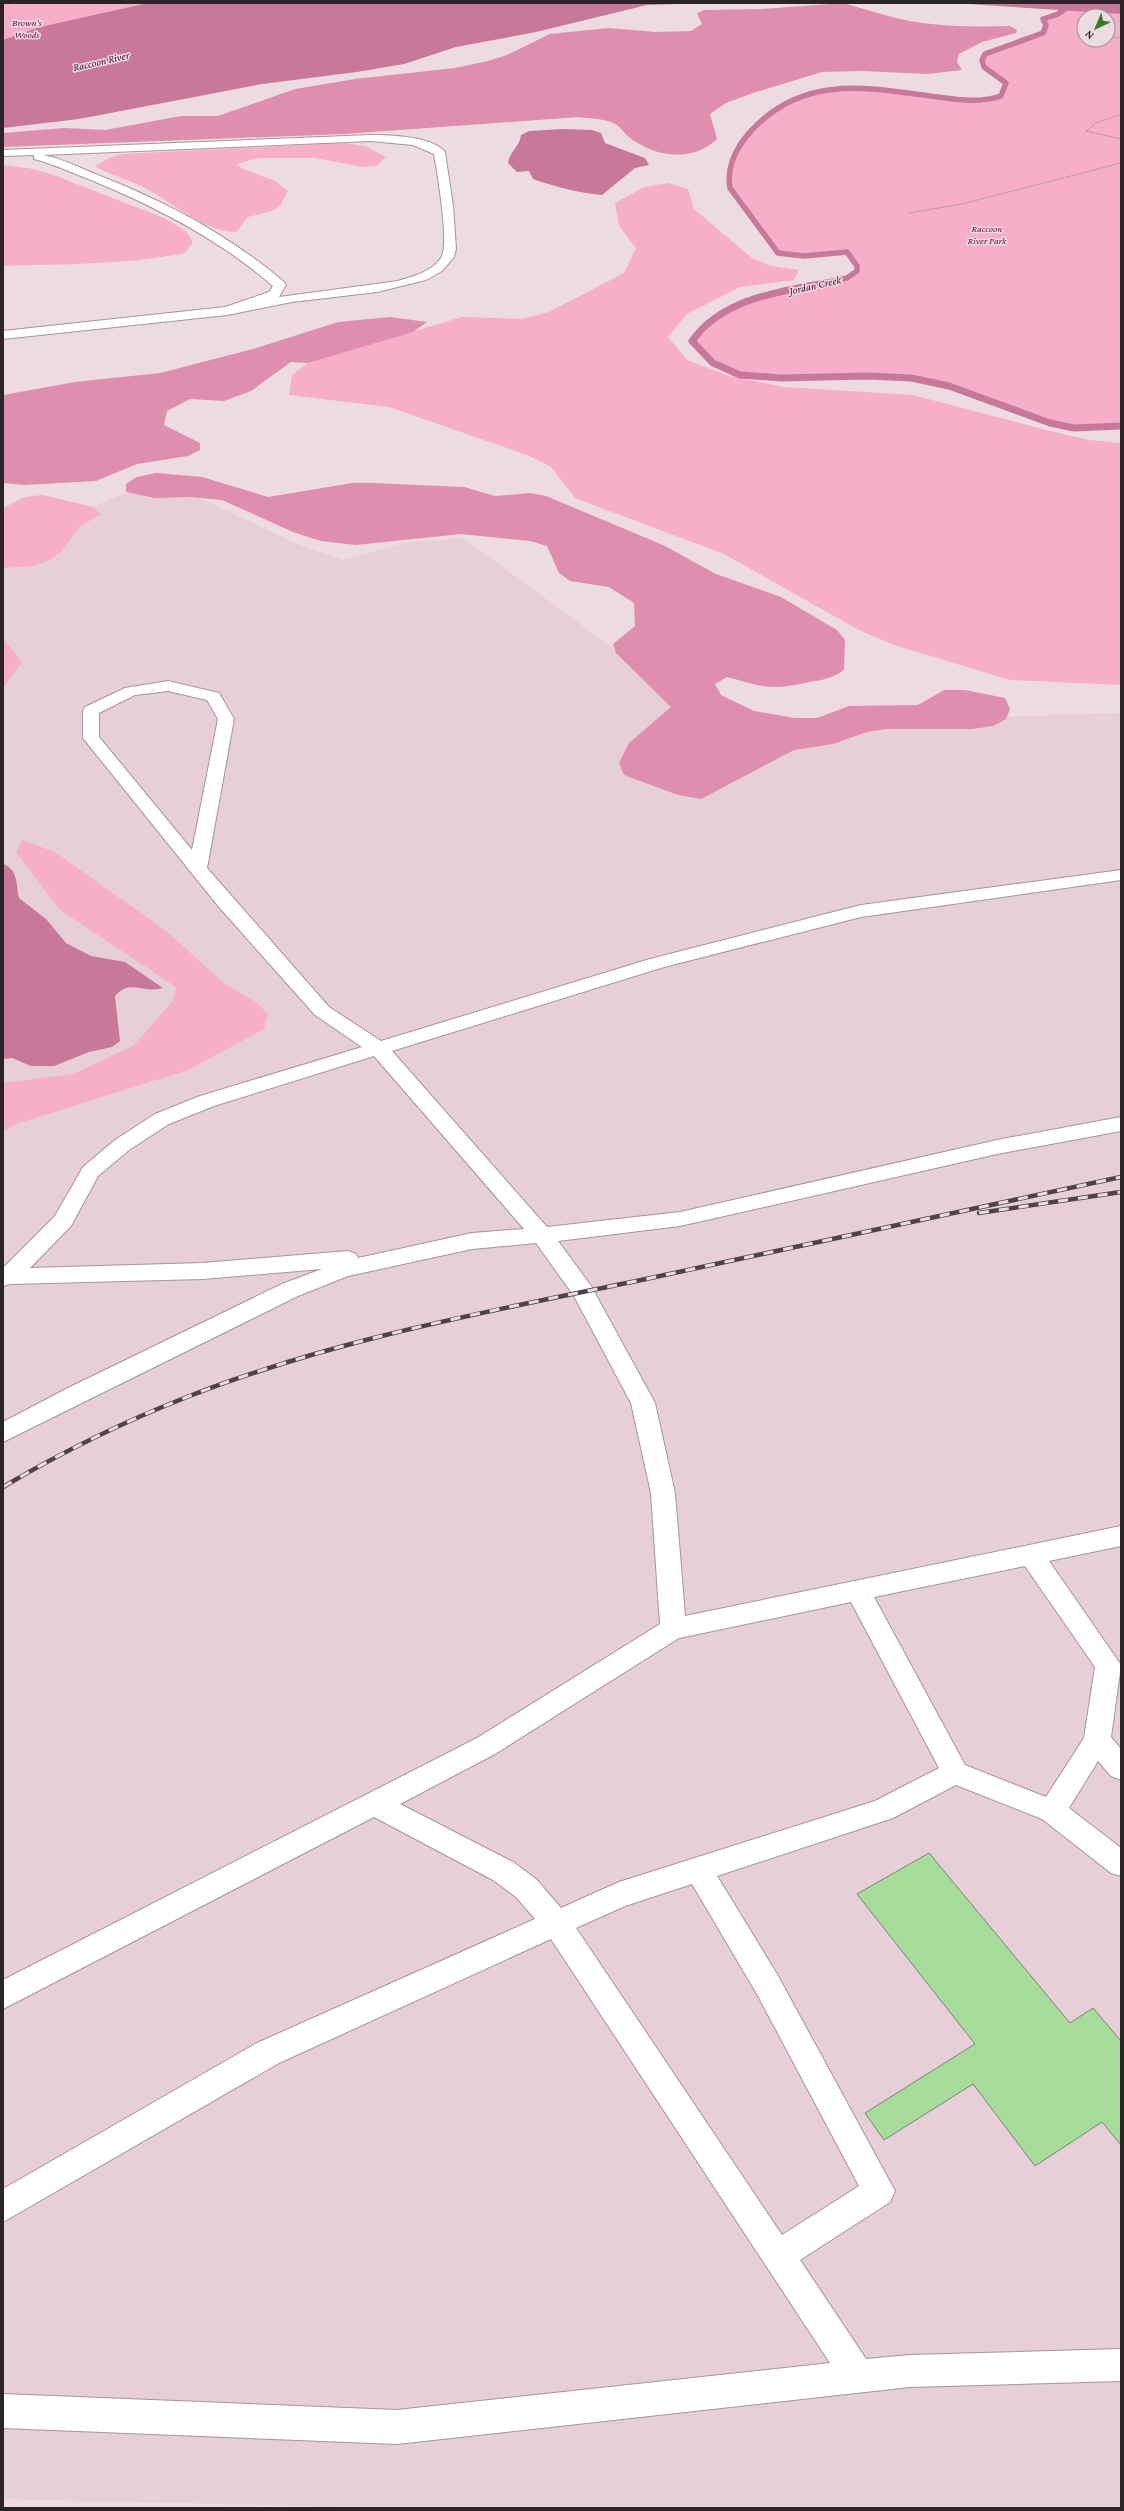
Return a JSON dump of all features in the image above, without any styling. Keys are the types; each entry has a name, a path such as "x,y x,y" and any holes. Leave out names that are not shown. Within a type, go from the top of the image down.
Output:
{"lane":[{"path":"3,154 371,138 411,141 427,145 439,152 445,176 451,242 448,256 442,268 415,280 376,289 293,298 227,311 3,335"},
{"path":"60,163 66,155 94,149"},
{"path":"3,154 36,156 60,163 115,185 176,215 254,264 280,285 274,295 227,311"},
{"path":"198,869 226,718 213,697 168,686 131,691 91,711 91,738 198,869 322,1011 378,1048 542,1235 583,1292 643,1403 663,1493 673,1628"},
{"path":"6,1277 63,1221 90,1172 122,1145 162,1119 207,1101 657,963 861,911 1121,875"},
{"path":"3,1433 76,1394 290,1290 343,1269 398,1255 472,1241 542,1235 680,1219 997,1147 1121,1124"},
{"path":"6,1277 203,1271 398,1255"},
{"path":"3,1995 486,1746 673,1628 1121,1536"},
{"path":"1031,1554 1108,1665 1097,1740 1052,1811"},
{"path":"857,1590 956,1773 1052,1811 1121,1864"},
{"path":"1097,1740 1121,1768"},
{"path":"3,2206 268,2053 619,1895 883,1810 956,1773"},
{"path":"374,1804 503,1871 526,1888 556,1923 779,2255 858,2376"},
{"path":"698,1869 767,1984 879,2191 779,2255"},
{"path":"3,2411 397,2427 910,2371 1121,2365"}],"path":[{"path":"1121,114 1096,123 1086,131 1121,139"},
{"path":"908,213 962,204 1121,163"}],"shaded area":[{"path":"843,3 903,20 964,26 1010,26 1017,30 1016,33 982,42 959,54 957,62 962,70 927,74 862,71 822,72 753,93 726,103 710,114 717,139 707,147 696,152 685,154 661,153 639,144 611,122 579,117 344,134 3,147 3,133 64,128 105,130 181,116 218,116 295,89 355,79 455,68 488,61 507,55 550,34 609,28 655,32 691,31 702,24 697,13 704,10 762,9"},
{"path":"390,317 427,322 413,332 308,363 291,362 251,391 224,401 190,399 167,411 164,425 200,443 200,450 188,456 137,464 96,481 24,485 3,483 3,395 75,382 160,373 253,349 338,322"},
{"path":"156,473 202,477 268,497 352,483 464,487 495,496 530,493 546,496 663,545 716,574 781,597 837,630 845,640 844,670 832,677 796,685 776,687 768,687 727,677 715,684 721,695 754,711 795,718 817,718 849,706 918,705 944,690 965,690 1005,698 1010,709 1006,719 993,726 972,729 886,729 867,732 833,744 794,750 701,799 678,795 624,775 619,763 629,743 671,707 616,653 613,644 635,626 634,603 609,587 570,581 559,573 547,546 530,541 461,534 356,545 321,541 293,532 222,500 190,497 155,498 126,492 126,484 137,477"},
{"path":"159,479 304,547 343,560 405,543 463,538 719,726 1121,713 1121,2508 396,2508 3,2499 3,519 30,533"}],"green space":[{"name":"Brown's Woods","path":"3,3 207,3 3,58"},
{"name":"Raccoon River Park","path":"1073,3 1121,7 1121,426 1087,428 1067,427 1016,412 965,391 932,381 911,378 890,376 781,378 750,377 721,368 698,350 692,341 703,326 719,314 738,305 761,297 847,278 857,271 857,266 847,252 804,256 778,253 730,188 729,169 733,158 743,141 755,126 773,111 792,99 811,92 827,90 874,90 970,101 986,100 1001,96 1005,83 984,67 982,60 985,54 1043,33 1046,25 1043,19 1058,14"},
{"path":"344,143 365,146 386,157 376,166 363,167 315,158 258,158 237,164 241,168 275,181 288,191 280,206 272,211 248,217 236,232 211,227 188,215 143,187 95,166 109,158 122,154"},
{"path":"3,165 34,169 56,176 164,218 186,231 193,242 185,253 140,260 3,266"},
{"path":"668,183 688,189 694,209 752,258 771,266 799,270 794,280 740,287 687,314 668,337 687,360 729,376 784,387 913,395 1058,433 1090,440 1121,443 1121,685 1010,680 894,645 859,630 724,554 575,498 551,467 527,455 389,407 289,395 292,375 308,363 462,317 522,319 549,312 624,273 636,248 619,226 615,203 644,187"},
{"path":"43,495 93,507 101,514 79,527 61,552 50,560 34,566 3,568 3,508 25,497"},
{"path":"3,639 22,662 3,688"},
{"path":"22,840 55,852 165,930 225,984 256,1002 268,1014 264,1029 188,1070 16,1124 3,1132 3,1083 73,1074 133,1046 172,1002 176,987 59,909 16,852"}],"water":[{"name":"Raccoon River","path":"148,3 707,3 647,5 536,32 456,47 404,64 357,72 262,84 79,119 3,128 3,40 40,27"},
{"path":"953,3 1121,3 1121,14 1116,14 1116,8 1076,8 1076,11"},
{"path":"563,129 592,130 601,133 605,143 645,158 649,165 635,168 602,195 585,193 550,185 533,179 529,171 517,172 508,163 521,135 529,131"},
{"path":"3,864 8,866 14,873 19,898 46,919 66,943 91,956 125,962 163,988 126,988 115,996 120,1041 112,1047 89,1052 54,1066 31,1066 12,1058 3,1059"}],"building":[{"path":"929,1853 1070,2023 1093,2008 1121,2041 1121,2145 1102,2122 1035,2166 973,2084 884,2140 865,2113 975,2044 857,1894"}],"waterway":[{"name":"Jordan Creek","path":"819,284 847,278 857,271 857,266 847,252 804,256 778,253 730,188 729,180 731,165 741,143 751,131 771,113 793,100 815,92 838,89 887,90 970,100 985,100 1001,96 1006,83 984,67 982,60 985,54 1043,33 1046,25 1043,19 1058,14 1073,3"},
{"name":"Jordan Creek","path":"825,283 770,294 735,307 719,315 704,327 692,341 713,363 740,375 781,378 868,376 911,378 949,386 1050,423 1074,428 1121,426"}],"railway":[{"path":"3,1487 93,1438 187,1397 299,1359 356,1343 471,1315 1121,1177"},
{"path":"979,1213 1121,1192"}]}
